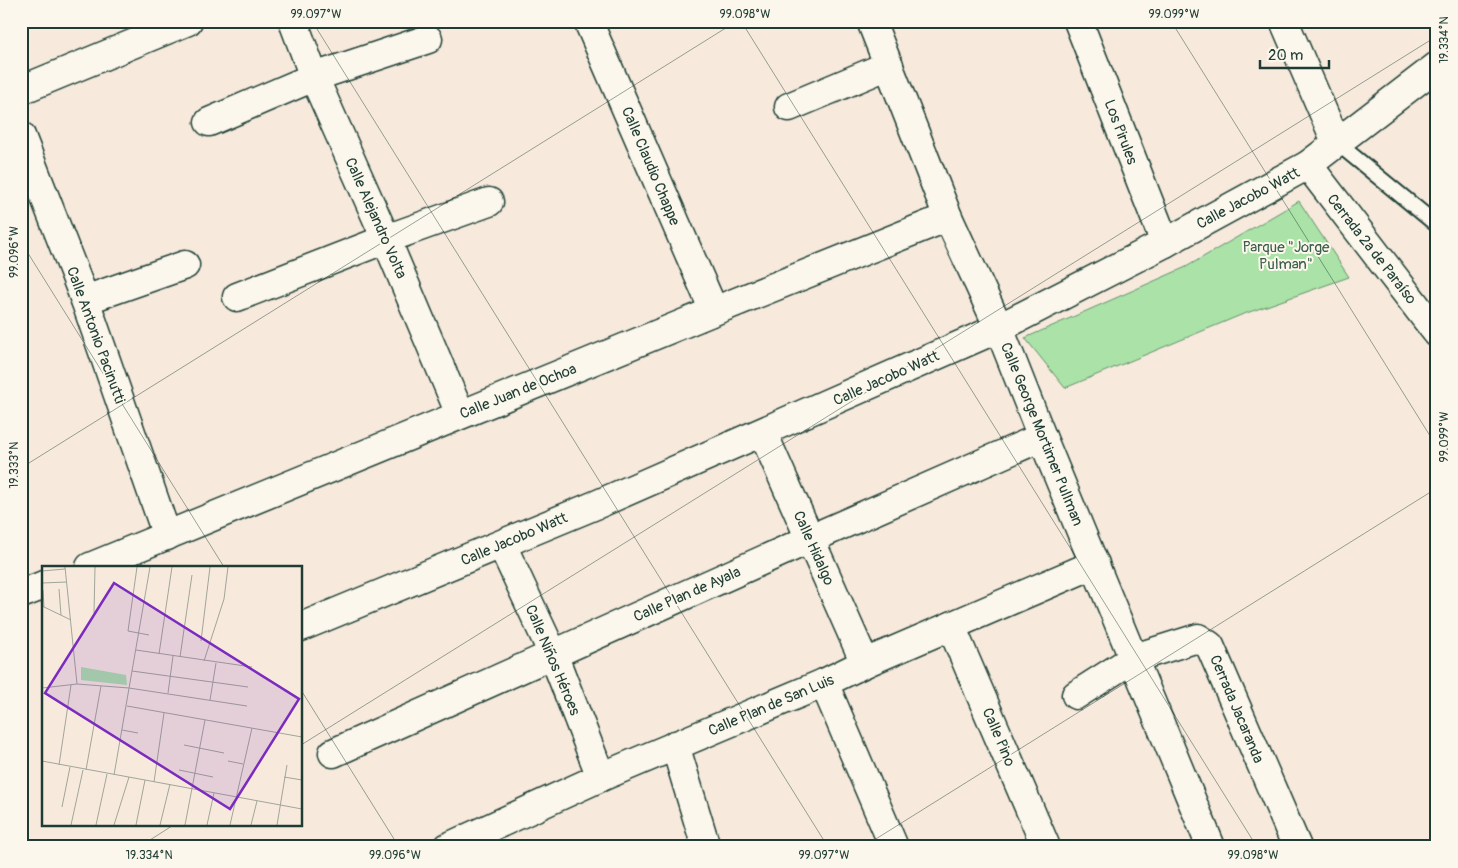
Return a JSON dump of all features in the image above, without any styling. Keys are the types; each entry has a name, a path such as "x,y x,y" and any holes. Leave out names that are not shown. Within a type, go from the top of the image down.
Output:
{"street":[{"path":"21,90 150,28 188,21"},
{"name":"Calle Alejandro Volta","path":"292,21 314,77 386,239 460,414"},
{"name":"Calle Claudio Chappe","path":"588,21 714,310"},
{"name":"Calle George Mortimer Pullman","path":"871,21 948,217 999,328 1211,847"},
{"name":"Los Pirules","path":"1078,21 1165,243"},
{"path":"1284,21 1336,142"},
{"path":"210,122 314,77 428,39"},
{"path":"789,107 889,65"},
{"name":"Calle Jacobo Watt","path":"302,627 502,545 763,433 999,328 1165,243 1308,165 1437,66"},
{"name":"Calle Antonio Pacinutti","path":"21,136 84,300 167,536"},
{"name":"Cerrada 2ª de Paraíso","path":"1308,165 1437,333"},
{"path":"237,297 386,239 489,202"},
{"name":"Calle Juan de Ochoa","path":"92,566 714,310 948,217"},
{"path":"84,300 185,266"},
{"name":"Calle Hidalgo","path":"763,433 865,663"},
{"name":"Calle Plan de Ayala","path":"333,753 1042,437"},
{"name":"Calle Niños Héroes","path":"502,545 553,654 601,777"},
{"name":"Calle Plan de San Luis","path":"448,847 601,777 824,683 865,663 1095,564"},
{"path":"21,594 42,586"},
{"name":"Calle Pino","path":"951,626 1046,847"},
{"name":"Cerrada Jacaranda","path":"1134,658 1198,638 1210,646 1296,847"},
{"path":"1076,695 1134,658"},
{"path":"824,683 894,847"},
{"path":"675,745 706,847"}],"lane":[{"path":"1336,142 1437,225"}],"green space":[{"name":"Parque \"Jorge Pulman\"","path":"1299,201 1349,277 1241,315 1065,388 1025,338 1186,267"}]}
